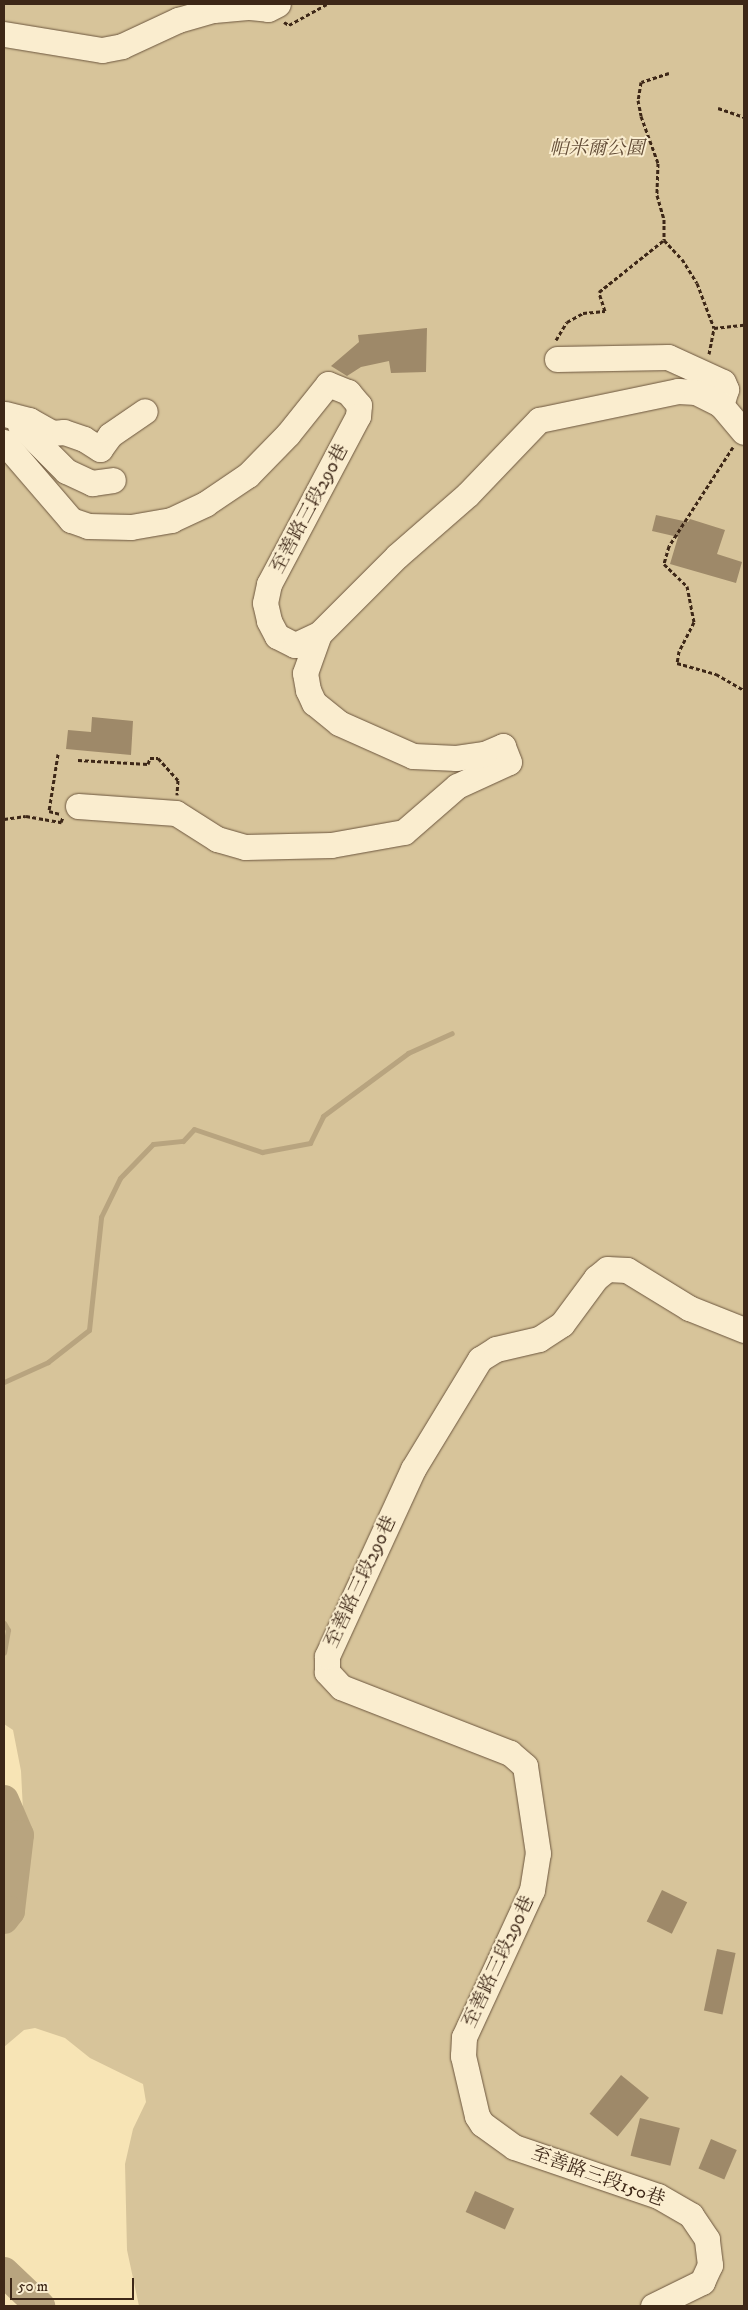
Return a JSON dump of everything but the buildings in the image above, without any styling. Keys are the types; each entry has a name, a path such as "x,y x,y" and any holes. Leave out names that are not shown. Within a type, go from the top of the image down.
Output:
{"street":[{"path":"4,34 102,50 122,46 178,20 214,10 273,6"},
{"path":"557,359 668,357 723,382 726,389 721,405"},
{"name":"至善路三段290巷","path":"4,442 71,520 88,526 131,527 171,520 205,504 248,475 288,434 328,384 348,392 359,406 358,416 302,517 269,584 265,603 269,621 277,636 294,646 319,634 397,556 468,494 539,420 678,391 696,392 721,405 741,438"},
{"path":"4,414 29,420 52,433 64,432 84,438 100,449 110,435 145,411"},
{"path":"4,414 24,429 66,471 92,483 114,480"},
{"path":"71,810 176,813 217,839 245,848 331,845 404,832 457,786 509,762 503,746 484,754 456,758 413,756 340,723 314,703 308,690 306,673 319,634"},
{"name":"至善路三段290巷","path":"463,2056 464,2038 532,1890 538,1853 526,1766 510,1753 341,1687 327,1672 327,1656 413,1469 480,1359 496,1350 538,1339 562,1324 596,1278 607,1269 627,1270 689,1308 744,1330"},
{"name":"至善路三段150巷","path":"463,2056 477,2116 482,2124 514,2147 658,2196 691,2216 707,2239 710,2265 702,2282 653,2306"}],"path":[{"path":"273,6 289,25 327,4"},
{"path":"669,73 641,82 638,100 658,163 657,195 664,219 664,240 682,259 696,283 714,328 711,350 702,371"},
{"path":"718,108 744,118"},
{"path":"557,359 554,342 567,322 583,313 605,311 599,292 664,240"},
{"path":"714,328 744,325"},
{"path":"741,438 730,448 669,546 664,564 687,586 694,622 679,651 677,663 716,674 744,690"},
{"path":"49,811 58,754"},
{"path":"78,760 148,764 150,758 158,758 178,780 176,813"},
{"path":"4,819 26,816 62,822 71,810"}],"green space":[{"name":"帕米爾公園","path":"4,4 744,4 744,2306 139,2306 127,2250 125,2164 133,2129 146,2102 143,2084 90,2058 65,2038 35,2028 24,2030 4,2047 4,1926 23,1856 24,1831 21,1771 13,1730 4,1724"}],"waterway":[{"path":"4,1382 48,1362 89,1330 101,1217 120,1178 153,1144 183,1141 194,1129 262,1152 310,1143 323,1116 408,1053 452,1033"},
{"path":"4,1623 8,1630 4,1653"},
{"path":"4,1800 19,1835 10,1911 4,1919"},
{"path":"4,2272 40,2306"}]}
